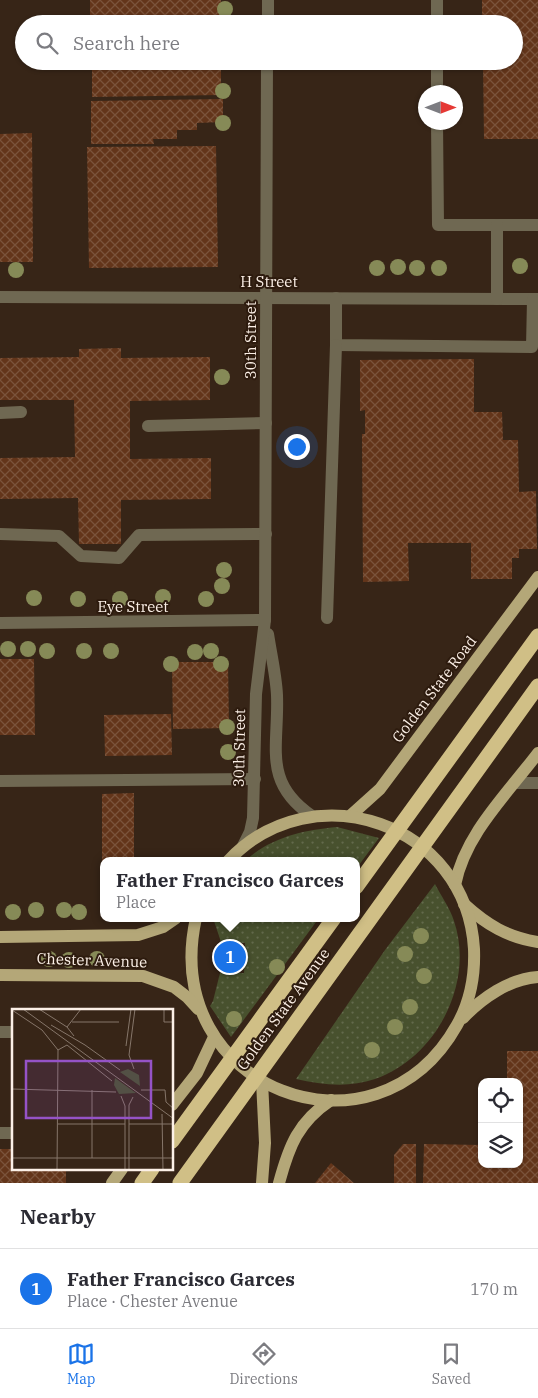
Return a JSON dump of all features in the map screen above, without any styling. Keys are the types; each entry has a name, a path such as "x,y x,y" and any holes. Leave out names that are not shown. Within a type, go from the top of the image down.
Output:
{"highway":[{"path":"360,881 538,636"},
{"name":"Golden State Avenue","path":"180,1183 538,686"},
{"name":"Golden State Avenue","path":"174,1138 331,922"},
{"path":"142,1183 151,1170"}],"main road":[{"name":"Golden State Road","path":"350,816 380,789 538,577"},
{"path":"455,885 458,866 480,827 538,754"},
{"path":"195,922 191,938 190,964 193,989 201,1013 214,1037 244,1069 284,1092 307,1098 331,1100 368,1095 386,1090 410,1077 429,1062 445,1044 458,1024 469,995 474,965 473,934 464,904 455,885 440,864 421,846 399,832 376,821 350,816 312,816 276,826 243,846 232,857"},
{"path":"464,904 495,929 514,937 538,942"},
{"name":"Chester Avenue","path":"0,937 138,935 163,927 170,922"},
{"name":"Chester Avenue","path":"0,975 120,974 153,978 181,992 201,1013"},
{"path":"458,1024 488,996 511,984 538,977"},
{"path":"174,1102 197,1073 214,1037"},
{"path":"262,1081 265,1143 262,1183"},
{"path":"279,1183 299,1129 308,1118 331,1100"},
{"path":"112,1183 121,1170"}],"street":[{"path":"268,0 268,15"},
{"path":"436,0 437,15"},
{"name":"30th Street","path":"243,846 254,818 256,694 265,620 268,70"},
{"path":"437,70 437,85"},
{"path":"437,130 438,225 538,225"},
{"path":"497,225 497,299"},
{"name":"H Street","path":"0,297 536,299"},
{"path":"327,618 336,298"},
{"path":"336,345 532,347 536,299"},
{"path":"0,413 21,412"},
{"path":"148,426 266,423"},
{"path":"0,534 59,536 81,556 119,558 140,535 266,534"},
{"name":"30th Street","path":"265,620 277,694 276,760 279,780 285,792 296,805 312,816"},
{"name":"Eye Street","path":"0,623 265,620"},
{"path":"0,781 255,779"},
{"path":"515,783 538,783"}],"green space":[{"path":"337,827 379,838 360,864 360,857 250,857 277,840 312,830"},
{"path":"435,884 454,921 459,945 459,969 454,993 445,1015 432,1036 416,1054 397,1069 375,1079 355,1084 336,1085 296,1079 385,950"},
{"path":"214,922 316,922 231,1037 210,1006 220,973 244,973 245,943 221,942"}],"building":[{"path":"90,0 221,0 221,15 90,15"},
{"path":"482,0 538,0 538,139 484,139 483,70 523,70 523,15 482,15"},
{"path":"92,70 221,70 221,95 92,97"},
{"path":"223,99 223,122 197,123 197,130 177,130 177,139 153,139 154,144 91,144 91,101"},
{"path":"32,133 33,262 0,262 0,134"},
{"path":"216,146 218,267 89,268 87,147"},
{"path":"121,348 121,358 210,357 210,400 130,401 130,459 211,458 211,499 121,500 121,544 79,544 78,498 0,499 0,458 75,457 74,400 0,400 0,358 79,357 79,349"},
{"path":"474,359 474,412 502,412 503,440 518,440 519,492 536,491 537,549 519,549 519,558 512,558 512,579 471,579 471,543 408,543 409,581 363,582 362,434 365,434 365,410 360,411 360,360"},
{"path":"0,659 34,659 35,735 0,735"},
{"path":"172,662 228,662 229,728 173,729"},
{"path":"171,714 172,755 105,756 104,715"},
{"path":"134,793 134,857 102,857 102,794"},
{"path":"507,1051 538,1051 538,1183 423,1183 424,1144 478,1145 478,1168 523,1168 523,1078 507,1078"},
{"path":"403,1144 416,1144 416,1183 394,1183 394,1155"},
{"path":"0,1149 12,1149 12,1170 66,1170 66,1183 0,1183"},
{"path":"331,1163 354,1183 315,1183"}],"place":[{"name":"Father Francisco Garces","path":"230,957"}]}
